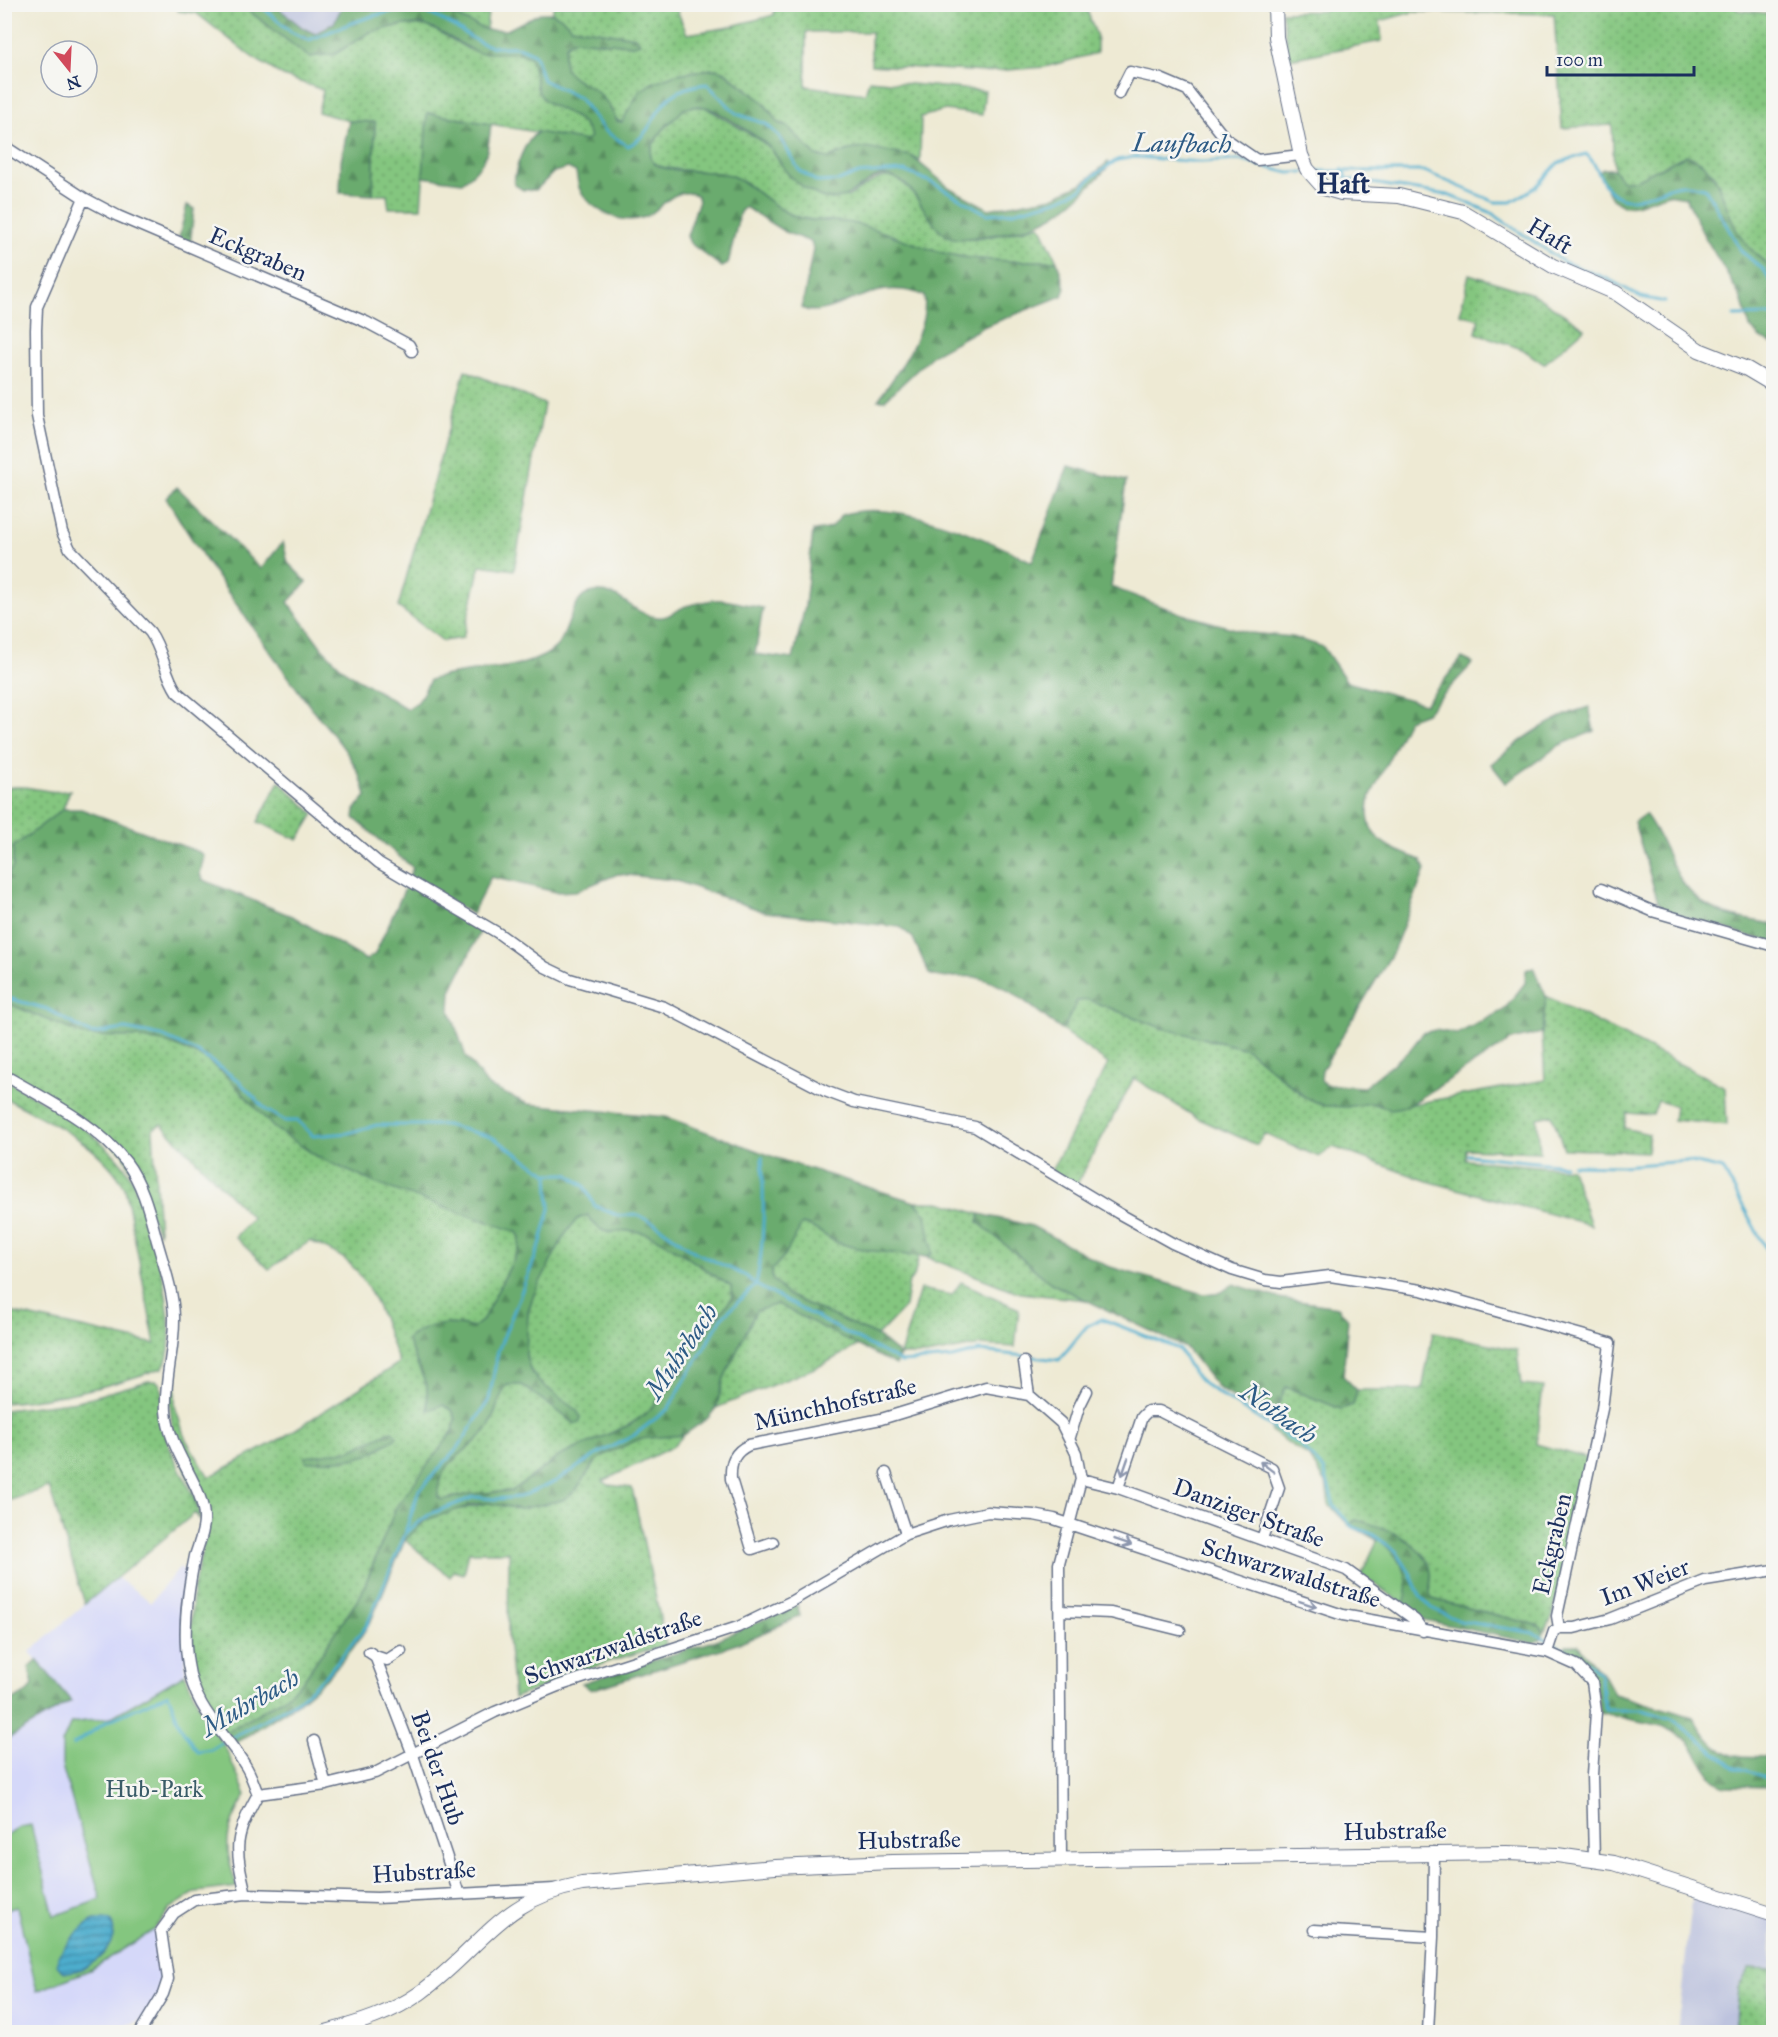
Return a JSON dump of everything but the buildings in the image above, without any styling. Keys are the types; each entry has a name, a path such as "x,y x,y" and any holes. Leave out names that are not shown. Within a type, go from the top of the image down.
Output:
{"main road":[{"name":"Haft","path":"1275,4 1276,36 1301,155 1307,169 1324,188 1341,193 1399,196 1463,212 1553,266 1632,302 1699,350 1747,369 1773,385"},
{"name":"Hubstraße","path":"555,1889 775,1867 892,1862 1434,1852 1542,1854 1594,1859 1634,1868 1773,1914"},
{"path":"326,2032 386,2012 419,1994 508,1914 530,1900 555,1889"}],"street":[{"path":"1119,94 1130,72 1161,79 1187,90 1225,138 1240,151 1257,160 1301,155"},
{"name":"Eckgraben","path":"4,146 84,198 168,239 366,322 409,345 412,351"},
{"name":"Eckgraben","path":"84,198 40,298 36,330 37,416 62,532 76,558 156,640 170,682 177,692 379,863 498,933 545,967 570,980 664,1007 825,1090 854,1102 975,1126 1118,1213 1172,1243 1232,1270 1264,1280 1281,1282 1330,1276 1421,1290 1610,1343 1602,1409 1557,1616 1557,1630"},
{"path":"1600,889 1652,911 1773,946"},
{"path":"4,1075 63,1110 98,1135 125,1161 135,1177 149,1212 171,1295 173,1336 167,1374 166,1410 169,1434 200,1498 204,1515 203,1531 188,1594 188,1664 206,1713 245,1766 258,1794 240,1827 237,1859 246,1894"},
{"path":"1024,1362 1029,1395 1061,1423 1070,1437 1082,1479 1059,1564 1060,1860"},
{"name":"Münchhofstraße","path":"773,1542 752,1549 731,1479 730,1467 735,1455 741,1449 749,1445 881,1419 986,1387 1029,1395"},
{"path":"1070,1437 1079,1407 1088,1391"},
{"path":"1118,1488 1142,1417 1148,1411 1159,1411 1272,1468 1279,1488 1262,1539"},
{"path":"886,1473 906,1534"},
{"name":"Danziger Straße","path":"1082,1479 1118,1488 1346,1570 1415,1620 1423,1631"},
{"name":"Schwarzwaldstraße","path":"258,1794 326,1785 375,1773 495,1712 558,1686 738,1626 790,1602 906,1534 949,1520 988,1512 1034,1515 1068,1524 1343,1615 1423,1631 1548,1648 1576,1665 1592,1682 1596,1711 1592,1775 1594,1859"},
{"name":"Im Weier","path":"1557,1630 1610,1619 1705,1581 1773,1570"},
{"path":"1380,1623 1389,1619 1393,1604"},
{"path":"1060,1611 1111,1612 1180,1630"},
{"path":"1548,1648 1557,1630"},
{"name":"Bei der Hub","path":"400,1651 387,1660 372,1654 413,1755 459,1894"},
{"path":"314,1741 326,1785"},
{"path":"1428,2032 1433,1937 1434,1852"},
{"name":"Hubstraße","path":"140,2032 163,1994 168,1979 161,1931 174,1913 194,1900 246,1894 377,1898 555,1889"},
{"path":"1314,1930 1433,1937"}],"shaded area":[{"path":"274,5 343,5 334,23 315,34 303,28"},
{"path":"180,1567 189,1575 185,1674 110,1718 71,1723 62,1743 62,1766 101,1899 54,1917 31,1825 20,1827 5,1838 5,1741 70,1700 30,1652 116,1577 151,1602"},
{"path":"1693,1893 1773,1919 1771,1969 1749,1968 1738,1988 1734,2032 1677,2032"},
{"path":"17,1907 37,1991 92,1969 154,1930 165,1972 164,1989 141,2020 120,2028 86,2032 5,2032 4,1910"}],"green space":[{"path":"1346,4 1735,4 1737,10 1773,14 1773,271 1736,230 1714,174 1686,155 1636,180 1621,180 1614,169 1612,125 1562,128 1554,14 1413,12 1380,21 1382,41 1289,59 1282,12 1322,11"},
{"path":"179,5 241,5 309,57 335,54 370,32 403,25 424,25 468,49 520,53 530,57 539,93 550,104 580,121 590,138 586,141 428,113 421,208 389,208 387,195 373,195 375,122 349,121 318,112 323,90 283,76 252,57 196,13 178,11"},
{"path":"241,5 274,5 303,28 315,34 334,23 343,5 431,5 486,30 507,30 540,13 552,13 562,18 571,27 635,37 640,43 633,45 574,40 566,45 564,64 567,70 601,96 617,121 622,122 639,92 652,83 676,74 713,69 723,71 763,102 778,123 787,126 816,156 829,158 849,150 865,148 911,156 950,188 989,209 1053,197 1083,183 1108,162 1109,166 1066,207 1037,224 1001,234 965,239 947,236 936,227 908,187 892,177 882,176 873,179 837,199 826,198 813,193 793,179 773,151 765,144 710,109 699,106 685,109 666,127 651,148 650,155 658,166 666,169 713,172 732,176 747,184 782,210 797,217 852,223 939,252 965,257 1004,261 1057,261 1065,288 1062,296 983,327 934,354 885,400 878,400 917,337 925,309 924,296 906,290 888,290 813,311 802,308 813,249 811,242 785,232 745,207 740,212 728,264 722,267 690,243 687,236 699,200 697,195 681,193 645,217 627,220 608,215 585,198 580,190 576,172 568,168 554,172 536,190 523,190 514,184 516,170 528,142 538,132 585,141 590,137 580,121 550,104 539,93 530,57 520,53 478,53 424,25 403,25 370,32 335,54 309,57"},
{"path":"431,5 489,5 486,30"},
{"path":"554,5 675,5 687,34 724,28 774,15 774,5 1085,5 1097,37 1097,53 1045,67 985,72 871,65 871,32 806,32 806,86 865,94 869,80 985,91 982,115 945,110 921,117 920,161 911,156 849,150 829,158 816,156 787,126 779,123 763,102 724,71 713,69 676,74 639,93 622,123 617,120 601,96 567,70 564,64 566,45 574,40 633,45 639,43 635,37 571,27 562,18 552,13"},
{"path":"688,107 705,107 755,137 770,148 791,178 848,197 877,180 887,177 895,178 903,182 945,234 954,237 978,238 1040,225 1057,261 991,260 940,252 853,224 798,217 782,210 745,183 729,175 659,166 651,157 655,141 668,124"},
{"path":"427,113 491,124 485,158 477,170 462,182 423,177"},
{"path":"349,121 375,122 373,195 340,193 341,161"},
{"path":"1686,155 1706,167 1713,176 1736,229 1753,252 1773,271 1773,344 1760,338 1750,327 1741,298 1702,232 1686,197 1668,194 1636,205 1623,206 1612,199 1598,173 1603,169 1614,169 1621,180 1636,180"},
{"path":"187,205 194,209 190,246 179,237"},
{"path":"1469,274 1533,294 1585,328 1544,364 1522,349 1476,333 1479,319 1460,314"},
{"path":"465,370 544,404 514,570 480,565 463,638 443,641 398,607"},
{"path":"1068,466 1126,481 1111,587 1182,614 1250,633 1293,637 1323,647 1347,682 1425,704 1462,658 1473,663 1426,713 1408,720 1371,795 1368,809 1372,831 1379,839 1397,851 1421,860 1425,870 1393,952 1322,1070 1321,1080 1326,1085 1364,1087 1409,1051 1423,1033 1435,1030 1457,1034 1504,1010 1525,983 1526,970 1533,967 1546,996 1542,1033 1511,1040 1408,1106 1391,1109 1370,1103 1346,1107 1325,1106 1305,1097 1247,1049 1162,1028 1089,1000 1077,1001 1064,1028 1059,1028 1020,998 987,980 963,976 947,978 929,974 913,938 900,927 765,912 674,880 618,874 576,891 556,892 491,877 472,914 408,878 413,868 354,818 355,810 366,796 349,756 250,624 166,498 177,487 261,569 283,542 288,563 307,582 288,602 322,648 345,671 407,709 418,702 430,680 515,665 546,655 561,640 580,600 594,592 612,594 641,612 657,617 668,615 686,606 713,600 731,601 763,608 755,654 793,659 805,606 813,531 830,528 841,515 863,511 887,511 913,515 965,531 1032,562"},
{"path":"1589,707 1594,731 1560,745 1506,783 1491,764 1549,723"},
{"path":"279,781 314,814 298,840 258,822"},
{"path":"4,785 7,788 23,787 54,792 70,790 63,809 13,847 13,867 5,879"},
{"path":"63,809 81,809 199,852 204,856 200,875 203,880 294,917 366,960 375,954 407,884 483,926 451,991 450,1010 466,1057 488,1086 528,1104 666,1117 785,1161 915,1202 926,1214 932,1254 926,1257 849,1246 834,1241 812,1227 802,1224 785,1255 772,1270 772,1279 787,1295 877,1336 900,1355 896,1365 777,1304 756,1311 724,1378 716,1408 708,1418 684,1435 639,1439 606,1454 595,1462 576,1490 563,1500 520,1509 489,1503 475,1504 426,1520 405,1540 371,1621 353,1648 326,1679 299,1702 233,1745 223,1734 281,1700 303,1681 361,1595 396,1507 453,1431 456,1419 452,1410 443,1405 428,1410 427,1387 407,1339 423,1330 439,1325 473,1328 482,1321 519,1249 520,1237 517,1232 377,1184 318,1157 274,1128 227,1076 204,1058 172,1044 138,1037 86,1036 5,1002 4,879 13,867 13,847","holes":["588,1215 594,1224 606,1232 631,1231 651,1235 731,1286 733,1296 709,1327 673,1382 646,1414 629,1425 560,1456 512,1491 470,1494 442,1500 438,1497 442,1474 448,1465 481,1437 488,1428 507,1385 522,1385 574,1423 579,1423 581,1417 577,1411 537,1380 530,1369 526,1356 528,1311 534,1294 564,1236 577,1219"]},
{"path":"1645,814 1676,872 1690,891 1699,900 1721,912 1773,924 1773,943 1667,911 1658,902 1634,822"},
{"path":"1546,996 1725,1087 1727,1125 1673,1120 1675,1106 1658,1101 1653,1115 1627,1113 1624,1128 1649,1134 1647,1152 1564,1149 1552,1115 1537,1118 1540,1152 1466,1149 1465,1160 1571,1169 1591,1225 1427,1181 1333,1147 1319,1157 1264,1134 1257,1145 1197,1118 1134,1078 1076,1186 1051,1171 1108,1064 1059,1028 1064,1027 1077,1001 1089,1000 1162,1028 1247,1049 1305,1097 1346,1107 1370,1103 1391,1108 1545,1080 1542,1033"},
{"path":"4,1002 86,1036 138,1037 172,1044 204,1058 227,1076 274,1128 517,1232 520,1237 519,1249 482,1321 473,1328 439,1325 423,1330 407,1339 427,1387 428,1410 443,1405 452,1410 456,1420 453,1431 378,1551 361,1595 303,1681 281,1700 223,1734 203,1695 190,1654 193,1590 207,1529 173,1435 169,1395 177,1334 175,1406 185,1438 209,1477 282,1438 399,1363 373,1296 348,1262 310,1241 269,1269 235,1237 252,1218 161,1124 153,1129 159,1234 123,1153 5,1071"},
{"path":"4,1079 68,1117 98,1139 123,1165 132,1181 152,1234 166,1299 170,1328 168,1352 162,1368 84,1391 5,1403 5,1311 155,1344 125,1188 114,1172 87,1146 55,1125 5,1098"},
{"path":"915,1202 940,1202 980,1214 978,1222 1051,1283 1086,1300 1020,1293 926,1257 932,1254 920,1207"},
{"path":"980,1214 1032,1226 1107,1266 1204,1294 1222,1292 1233,1284 1278,1298 1338,1307 1348,1319 1343,1376 1357,1390 1353,1405 1341,1409 1286,1387 1272,1420 1218,1388 1186,1348 1051,1283 978,1222"},
{"path":"588,1215 594,1224 606,1232 640,1232 662,1241 731,1286 733,1296 709,1327 673,1382 646,1414 629,1425 560,1456 512,1491 470,1494 442,1500 438,1497 442,1474 448,1465 481,1437 488,1428 507,1385 522,1385 574,1423 577,1411 544,1387 530,1369 526,1355 526,1331 532,1301 549,1263 570,1227 576,1220"},
{"path":"801,1224 849,1246 919,1256 914,1277 909,1282 905,1307 877,1336 787,1295 772,1279 772,1269 785,1255"},
{"path":"961,1282 1019,1309 1015,1347 980,1345 926,1355 900,1355 920,1289 952,1295"},
{"path":"777,1304 859,1345 822,1365 716,1408 724,1378 756,1311"},
{"path":"1433,1332 1517,1350 1521,1385 1543,1387 1536,1444 1590,1459 1552,1618 1544,1633 1540,1626 1432,1599 1430,1596 1431,1574 1356,1520 1349,1525 1329,1505 1326,1483 1309,1457 1271,1431 1272,1420 1286,1387 1341,1409 1353,1405 1357,1390 1422,1390"},
{"path":"148,1381 157,1381 160,1386 164,1398 164,1426 168,1443 193,1496 200,1520 195,1513 85,1604 49,1487 5,1502 5,1410 78,1401"},
{"path":"392,1431 397,1436 395,1439 368,1455 353,1459 306,1462 305,1457 350,1450"},
{"path":"659,1435 684,1435 672,1447 603,1481 609,1485 632,1488 666,1645 610,1661 514,1698 508,1637 509,1552 469,1552 464,1574 454,1571 450,1577 405,1540 426,1520 443,1513 488,1503 520,1509 576,1490 595,1462 606,1454 639,1439"},
{"path":"1356,1520 1389,1531 1421,1552 1431,1572 1432,1599 1540,1626 1544,1633 1540,1640 1532,1643 1425,1620 1404,1604 1407,1576 1402,1565 1385,1546 1349,1525"},
{"path":"1378,1539 1393,1553 1403,1568 1407,1585 1404,1604 1361,1575"},
{"path":"797,1605 800,1616 743,1642 591,1690 582,1683 714,1641"},
{"path":"1566,1645 1578,1645 1604,1676 1614,1694 1693,1717 1706,1737 1732,1756 1773,1757 1773,1787 1723,1786 1713,1779 1688,1740 1662,1726 1600,1713 1591,1676 1564,1650"},
{"path":"37,1660 71,1701 5,1741 5,1705 27,1692 33,1685 29,1667"},
{"name":"Hub-Park","path":"185,1674 202,1713 226,1749 246,1795 233,1819 228,1840 229,1861 237,1887 196,1892 171,1908 154,1930 92,1969 37,1991 17,1907 5,1910 4,1838 20,1827 31,1825 54,1916 101,1899 62,1766 62,1743 71,1723 110,1718"},
{"path":"1749,1968 1771,1969 1767,2032 1734,2032 1738,1988"}],"water":[{"path":"94,1920 110,1920 113,1929 108,1948 91,1964 81,1969 71,1972 62,1971 57,1965 61,1953 77,1933"}],"waterway":[{"name":"Laufbach","path":"259,4 291,32 309,40 364,19 407,10 429,13 483,44 522,48 535,55 543,80 579,98 605,131 628,146 638,140 665,102 675,94 688,88 707,84 737,114 766,124 779,136 799,170 817,182 839,181 856,174 904,171 933,183 987,214 1013,212 1058,200 1081,189 1092,177 1117,160 1134,157 1201,162 1239,160 1289,173 1304,172"},
{"name":"Laufbach","path":"1316,171 1424,171 1495,202 1511,202 1536,187 1558,163 1586,154 1610,191 1623,198 1639,198 1682,185 1705,188 1742,252 1764,270 1774,286"},
{"path":"1342,169 1347,179 1448,195 1490,212 1564,262 1608,279 1641,297 1665,302"},
{"path":"1734,316 1774,315"},
{"name":"Notbach","path":"4,997 47,1009 91,1034 125,1029 162,1036 199,1053 238,1080 266,1110 285,1121 298,1121 313,1136 348,1133 377,1125 446,1125 492,1137 548,1174 568,1174 584,1186 595,1206 619,1216 635,1214 654,1223 695,1252 746,1276 756,1285 901,1362 952,1358 980,1351 1059,1360 1087,1326 1102,1319 1179,1349 1193,1373 1208,1387 1299,1444 1324,1470 1334,1506 1351,1526 1372,1534 1396,1551 1410,1573 1420,1596 1431,1608 1460,1621 1534,1633 1548,1640"},
{"path":"1468,1155 1564,1165"},
{"path":"756,1285 762,1237 762,1157"},
{"path":"1572,1165 1621,1166 1687,1161 1723,1169 1774,1264"},
{"name":"Muhrbach","path":"406,1530 419,1490 458,1448 489,1400 498,1351 540,1245 550,1209 548,1175"},
{"name":"Muhrbach","path":"231,1738 297,1701 328,1673 367,1625 406,1532 430,1514 474,1497 495,1499 520,1497 556,1481 596,1455 633,1436 668,1409 723,1316 756,1285"},
{"name":"Notbach","path":"1553,1643 1590,1664 1601,1675 1602,1697 1606,1710 1643,1710 1672,1719 1733,1766 1774,1779"},
{"name":"Muhrbach","path":"73,1745 106,1722 168,1694 181,1728 198,1752 211,1750 225,1741"}],"district":[{"name":"Haft","path":"1343,183"}]}
